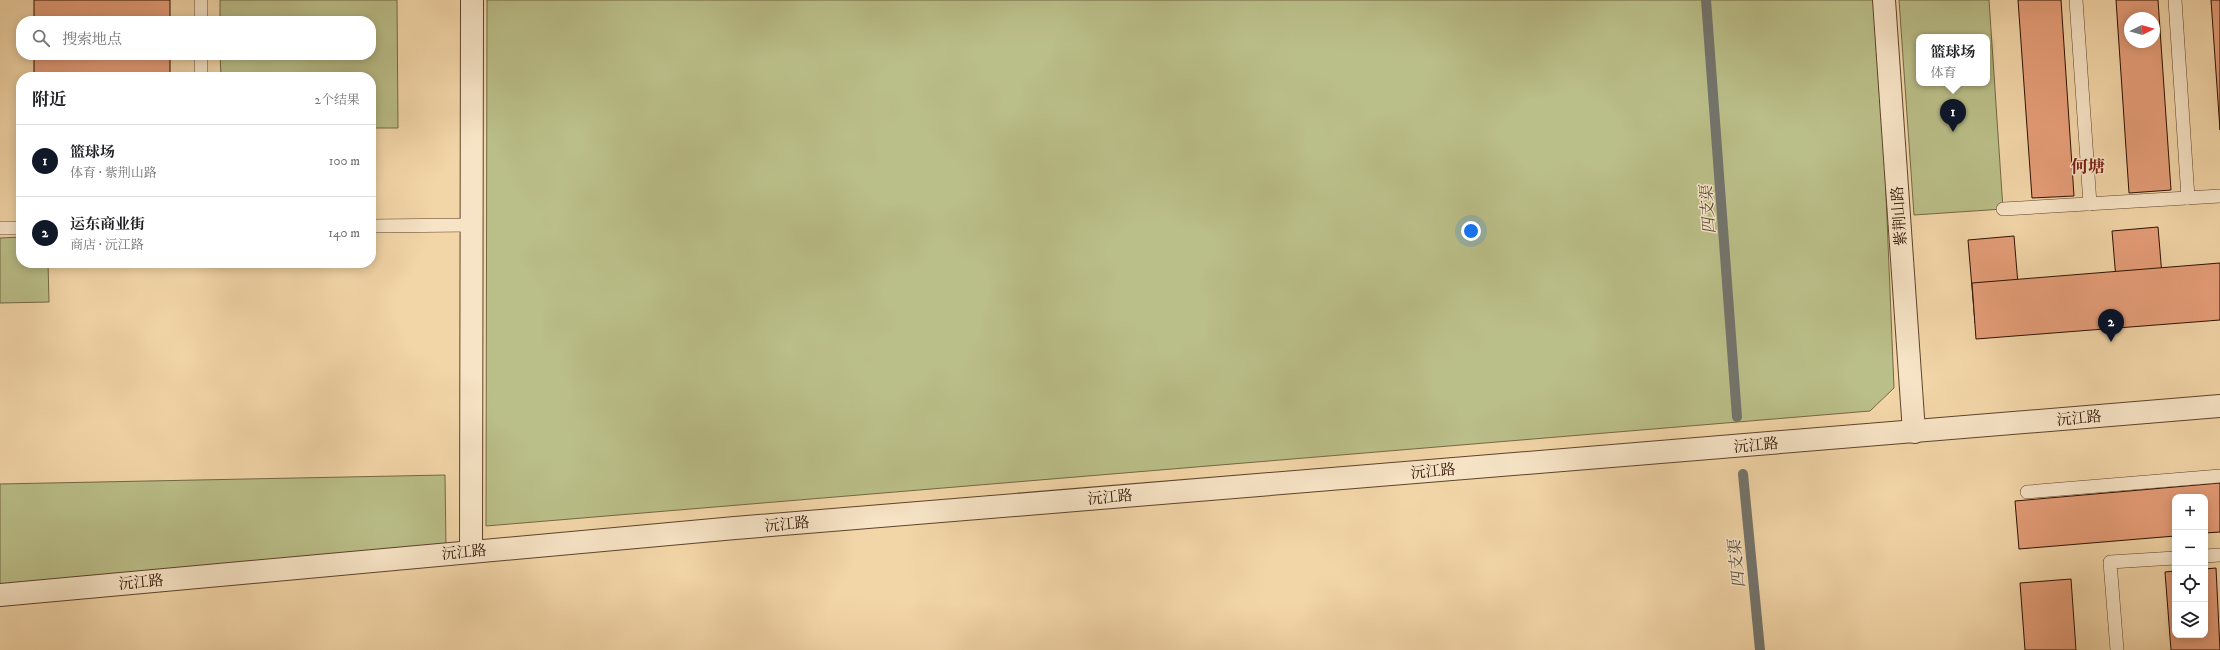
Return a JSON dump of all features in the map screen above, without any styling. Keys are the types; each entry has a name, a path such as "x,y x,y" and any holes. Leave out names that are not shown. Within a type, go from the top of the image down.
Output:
{"street":[{"path":"471,552 472,0"},
{"name":"紫荆山路","path":"1884,0 1914,432"},
{"name":"沅江路","path":"0,594 743,527 2220,406"}],"lane":[{"path":"201,0 201,16"},
{"path":"2076,0 2090,204"},
{"path":"2175,0 2188,198"},
{"path":"201,60 201,72"},
{"path":"2003,208 2220,196"},
{"path":"376,226 472,225"},
{"path":"0,228 16,228"},
{"path":"2027,492 2220,476"},
{"path":"2208,556 2220,555"},
{"path":"2117,650 2110,562 2172,558"}],"green space":[{"path":"220,0 397,0 398,128 376,128 376,72 221,72 220,60 376,60 376,16 220,16"},
{"path":"487,0 1878,0 1894,388 1870,411 486,526"},
{"path":"1899,0 1989,0 2003,209 1914,215"},
{"path":"16,237 16,268 48,268 49,302 0,303 0,238"},
{"path":"445,475 446,547 0,587 0,484"}],"building":[{"path":"34,0 170,0 170,16 34,16"},
{"path":"2018,0 2061,0 2074,196 2032,198"},
{"path":"2116,0 2158,0 2159,12 2124,12 2124,48 2160,48 2160,29 2171,190 2129,193"},
{"path":"2211,0 2220,0 2220,130"},
{"path":"34,60 170,60 170,72 34,72"},
{"path":"2158,227 2165,311 2119,315 2112,231"},
{"path":"2014,236 2021,320 1975,323 1968,240"},
{"path":"2220,263 2220,320 1976,339 1972,283"},
{"path":"2220,483 2220,532 2208,533 2208,494 2172,494 2172,536 2019,549 2015,501"},
{"path":"2216,568 2220,650 2171,650 2165,572 2172,571 2172,638 2208,638 2208,569"},
{"path":"2071,579 2076,650 2025,650 2020,583"}],"waterway":[{"name":"四支渠","path":"1706,0 1737,417"},
{"name":"四支渠","path":"1743,474 1760,650"}],"place":[{"name":"篮球场","path":"1953,132"},
{"name":"运东商业街","path":"2111,342"}],"district":[{"name":"何塘","path":"2088,166"}]}
